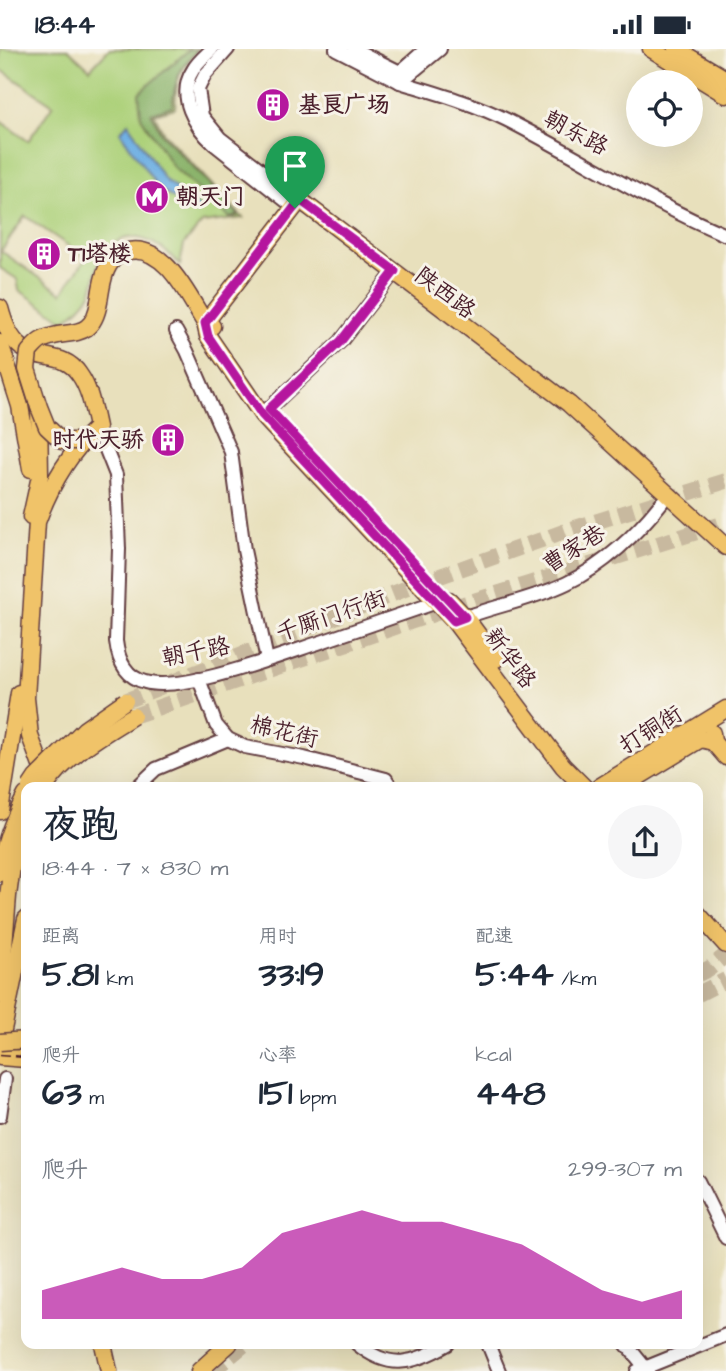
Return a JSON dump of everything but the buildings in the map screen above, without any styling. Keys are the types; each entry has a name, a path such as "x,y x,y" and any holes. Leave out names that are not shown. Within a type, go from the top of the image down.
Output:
{"main road":[{"path":"651,49 726,95"},
{"path":"676,49 726,79"},
{"name":"陕西路","path":"301,207 569,404 726,547"},
{"path":"210,325 301,207"},
{"name":"新华路","path":"39,407 27,369 29,352 42,340 76,334 86,329 98,310 106,268 118,254 133,249 159,258 171,270 210,325 208,336 265,412 459,619 571,760 593,782"},
{"name":"陕西路","path":"392,274 559,409 726,560"},
{"name":"朝千路","path":"0,308 5,329 21,348 39,357 70,365 79,373 88,392 89,434"},
{"path":"0,342 28,444 34,499"},
{"path":"12,378 15,369 39,357"},
{"path":"39,407 47,427 62,441 89,434"},
{"path":"0,811 20,688 30,525 40,476 39,407"},
{"path":"45,782 30,736 26,698 37,522 46,497 89,434"},
{"name":"新华路","path":"459,619 564,766 579,782"},
{"path":"33,782 85,729 125,701"},
{"path":"722,713 712,727 713,742 726,757"},
{"name":"打铜街","path":"606,782 722,713"},
{"path":"51,782 72,758 95,739 133,716"},
{"path":"12,745 21,734 30,736"},
{"name":"打铜街","path":"630,782 701,739 713,742"},
{"path":"0,873 2,855 21,805"},
{"path":"0,995 8,896 14,852 21,833"},
{"path":"703,907 726,932"},
{"path":"703,920 726,945"},
{"path":"0,1044 21,943"},
{"path":"0,1044 21,1041"},
{"path":"0,1044 21,1046"},
{"path":"0,1057 21,1059"},
{"path":"103,1349 109,1371"},
{"path":"199,1371 223,1349"}],"street":[{"name":"陕西路","path":"212,49 192,70 188,81 186,94 193,120 214,144 301,207"},
{"name":"陕西路","path":"229,49 205,75 198,89 202,115 220,138 301,207"},
{"name":"朝东路","path":"336,49 506,119 693,221 726,235"},
{"name":"朝东路","path":"354,49 400,77"},
{"path":"400,77 426,49"},
{"path":"400,77 440,49"},
{"path":"265,412 341,341 392,274"},
{"name":"朝千路","path":"89,434 116,475 119,549 116,642 118,657 128,673 144,682 172,685 267,660 244,550 231,452 176,331"},
{"name":"曹家巷","path":"459,619 567,583 621,545 642,527 662,502"},
{"name":"千厮门行街","path":"267,660 442,601"},
{"name":"棉花街","path":"199,679 216,725 228,739 246,747 304,758 389,782"},
{"path":"142,782 156,769 228,739"},
{"path":"0,1116 5,1079"},
{"path":"703,1191 726,1238"},
{"path":"703,1345 726,1335"},
{"path":"362,1349 384,1366 406,1365 439,1349"},
{"path":"490,1349 499,1371"},
{"path":"629,1349 643,1370 693,1349"}],"green space":[{"path":"0,49 68,49 90,69 109,49 199,49 180,75 175,108 154,114 164,134 243,218 202,223 184,244 180,265 164,250 144,239 124,239 114,243 99,261 89,297 64,321 19,290 17,279 0,268 0,121 28,141 53,105 0,69","holes":["25,216 86,258 62,293 1,251"]},
{"path":"190,49 198,49 179,75 172,106 151,113 162,135 239,215 230,218 173,167 141,117 139,93"}],"water":[{"path":"128,123 165,180 200,208 196,213 159,189 120,132"}],"tunnel":[{"path":"125,701 415,585 572,529 726,481"},
{"path":"133,716 451,608 726,523"},
{"path":"703,972 726,955"},
{"path":"703,992 726,980"},
{"path":"212,1371 239,1349"}],"railway":[{"path":"0,1055 21,1057"}],"place":[{"name":"基良广场","path":"273,105"},
{"name":"朝天门","path":"152,197"},
{"name":"T1塔楼","path":"44,254"},
{"name":"时代天骄","path":"168,440"}],"route":[{"path":"300,200 395,271 341,341 269,409 465,617 454,621 262,415 208,336 205,323 295,208 300,200"}]}
